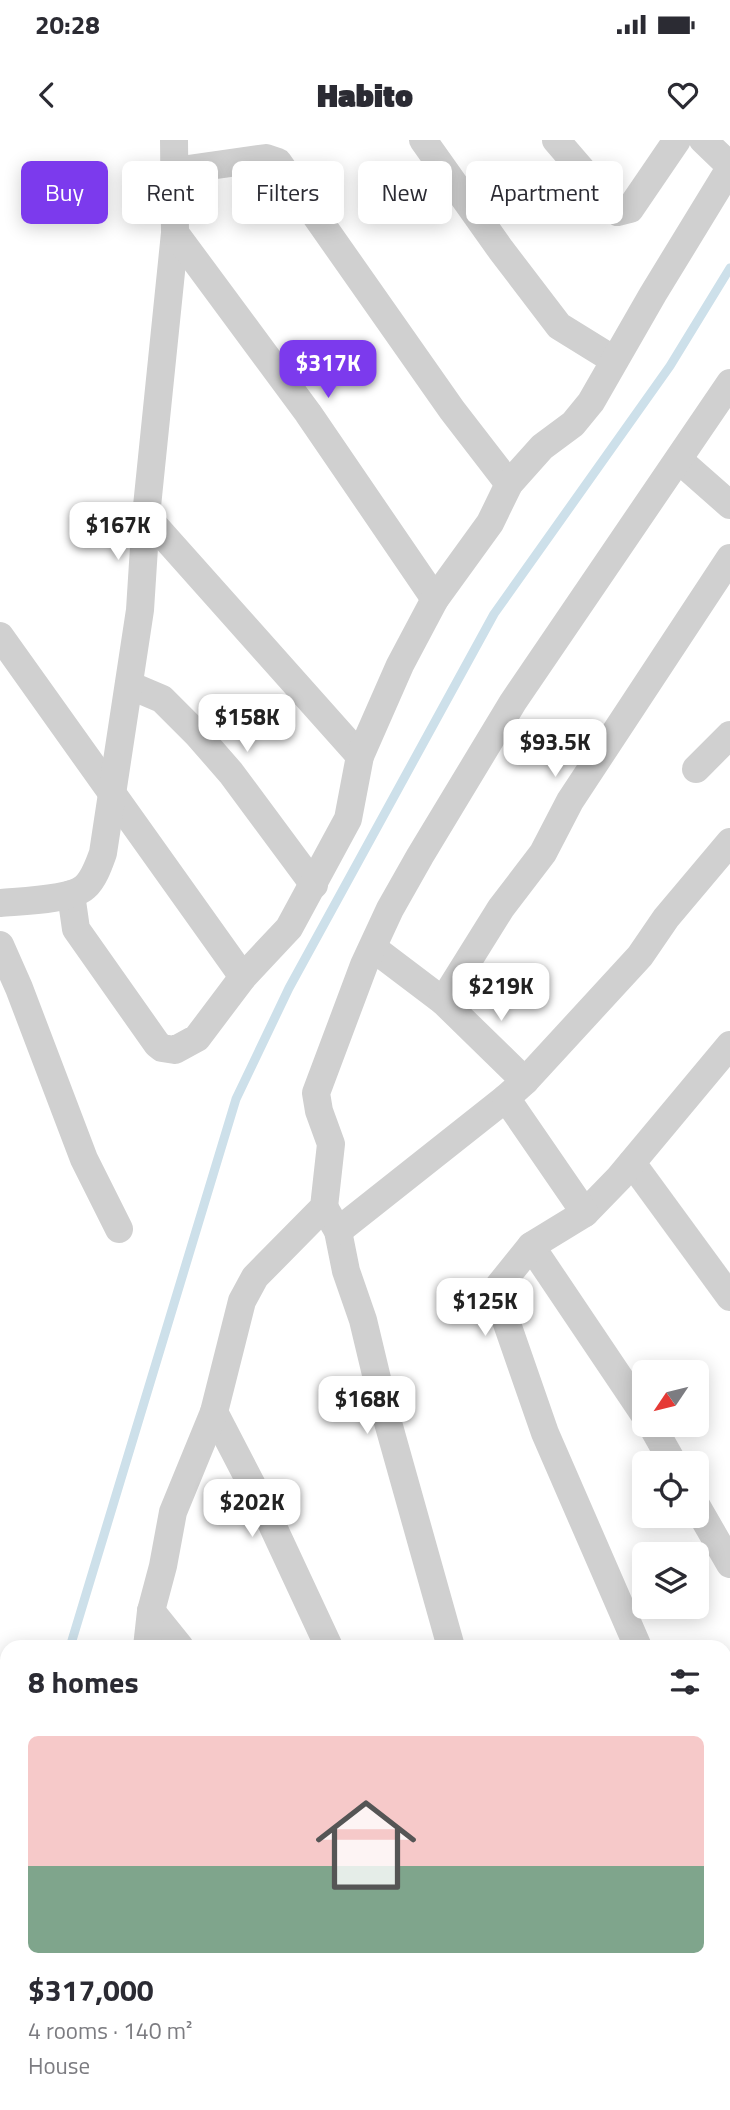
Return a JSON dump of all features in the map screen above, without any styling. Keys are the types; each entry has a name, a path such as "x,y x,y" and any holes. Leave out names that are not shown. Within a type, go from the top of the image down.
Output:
{"street":[{"path":"174,140 174,161"},
{"path":"423,140 559,326 614,360"},
{"path":"556,140 618,212 630,209 677,140"},
{"path":"71,894 76,929 162,1048 174,1050 197,1038 243,977 289,928 314,885 348,819 360,756 400,665 435,599 490,523 509,484 542,447 573,424 592,402 614,360 730,167 703,140"},
{"path":"218,165 266,158 278,162 452,410 509,484"},
{"path":"0,905 71,894 85,887 96,872 103,853 140,610 146,516 175,224"},
{"path":"175,233 308,413 435,599"},
{"path":"449,1640 362,1320 346,1271 338,1231 324,1207 331,1144 319,1111 316,1093 350,1001 390,909 513,702 679,460 697,429 726,399"},
{"path":"679,460 730,505"},
{"path":"146,516 360,756"},
{"path":"443,1001 500,908 543,853 570,801 730,558"},
{"path":"0,636 243,977"},
{"path":"129,685 162,699 197,734 231,773 314,885"},
{"path":"696,769 730,735"},
{"path":"338,1231 515,1089 640,956 666,918 730,842"},
{"path":"0,944 84,1159 119,1229"},
{"path":"373,948 443,1001 515,1089 585,1213"},
{"path":"635,1640 545,1433 496,1293 531,1246 585,1213 727,1054"},
{"path":"632,1163 730,1297"},
{"path":"148,1640 151,1611 173,1512 214,1412 242,1301 255,1277 324,1207"},
{"path":"531,1246 632,1397"},
{"path":"214,1412 268,1516 326,1640"},
{"path":"709,1528 730,1564"},
{"path":"151,1611 174,1640"}],"waterway":[{"path":"72,1640 236,1099 289,988 494,614 670,366 730,268"}]}
